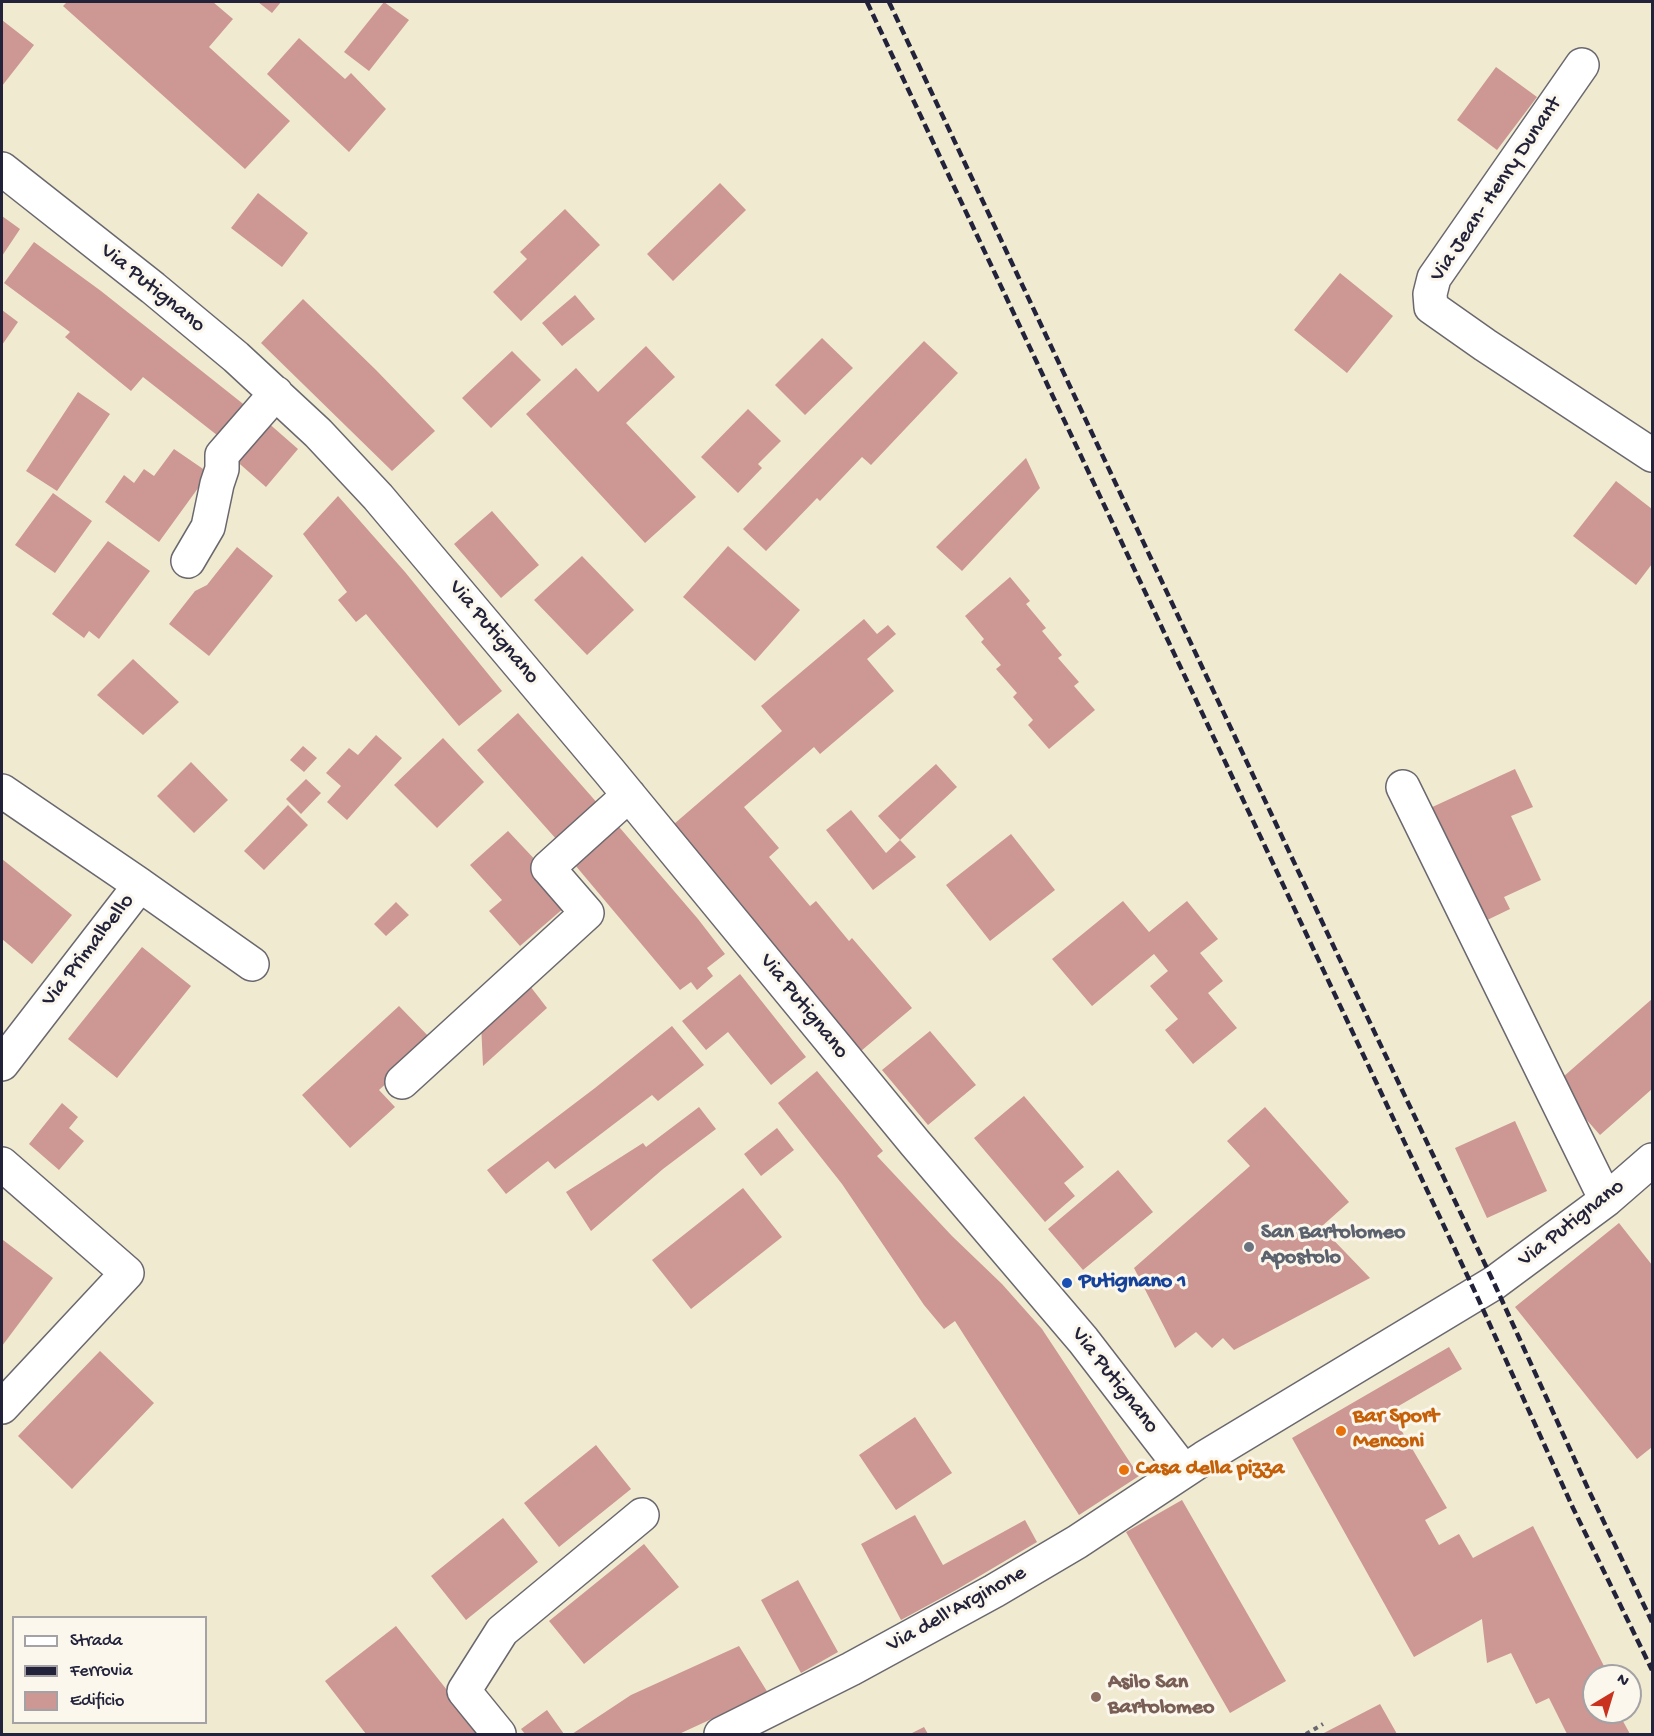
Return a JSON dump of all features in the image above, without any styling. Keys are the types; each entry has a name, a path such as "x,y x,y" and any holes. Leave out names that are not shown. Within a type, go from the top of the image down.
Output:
{"street":[{"name":"Via Jean- Henry Dunant","path":"1582,65 1434,278 1430,294 1431,307 1653,455"},
{"name":"Via Putignano","path":"2,169 153,288 236,357 318,433 378,497 629,795 893,1116 1083,1340 1184,1472 1494,1283 1606,1200 1653,1160"},
{"path":"188,561 208,527 222,469 222,455 276,393"},
{"path":"1403,787 1606,1200"},
{"name":"Via Primalbello","path":"2,791 140,885 2,1064"},
{"path":"402,1082 587,913 548,868 629,795"},
{"path":"140,885 252,964"},
{"path":"2,1164 127,1273 2,1407"},
{"name":"Via dell'Arginone","path":"722,1734 851,1669 994,1591 1077,1542 1184,1472"},
{"path":"499,1734 464,1691 502,1631 642,1515"}],"path":[{"path":"1306,1734 1323,1724"}],"building":[{"path":"67,2 213,2 233,19 209,47 290,121 245,169 63,6"},
{"path":"258,2 281,2 272,13"},
{"path":"384,2 409,20 369,71 344,52"},
{"path":"2,20 34,45 2,86"},
{"path":"299,38 345,79 351,73 386,109 349,152 267,74"},
{"path":"1496,67 1537,97 1497,150 1457,120"},
{"path":"720,183 746,210 673,281 647,254"},
{"path":"258,193 308,233 282,267 231,228"},
{"path":"565,209 600,245 521,321 493,292 527,259 520,252"},
{"path":"2,216 20,229 2,256"},
{"path":"34,242 101,291 247,407 222,439 143,377 131,391 65,337 70,332 4,283"},
{"path":"1340,273 1393,316 1347,373 1294,330"},
{"path":"575,295 595,319 562,346 542,323"},
{"path":"303,299 435,431 392,471 261,343"},
{"path":"2,310 18,322 2,345"},
{"path":"822,338 853,368 805,415 775,385"},
{"path":"924,341 958,373 871,465 862,457 820,501 817,498 766,551 743,529"},
{"path":"646,346 675,377 626,423 696,497 645,543 526,414 576,368 598,392"},
{"path":"512,351 541,380 491,428 462,398"},
{"path":"78,392 110,414 57,491 26,471"},
{"path":"748,409 781,441 758,464 762,468 738,493 701,457"},
{"path":"266,421 298,449 266,487 233,458"},
{"path":"174,449 209,473 159,542 105,502 124,475 134,483 144,469 154,476"},
{"path":"1026,458 1040,488 962,571 936,547"},
{"path":"1616,481 1652,509 1652,564 1636,585 1573,536"},
{"path":"53,493 92,521 55,573 15,545"},
{"path":"338,496 405,572 502,691 459,726 366,614 356,622 338,600 347,592 303,534"},
{"path":"492,511 539,565 501,598 454,544"},
{"path":"108,541 150,571 99,639 89,631 84,638 52,614"},
{"path":"728,546 800,610 755,661 683,597"},
{"path":"237,547 273,576 209,656 169,624 195,591 207,585"},
{"path":"582,556 634,610 587,655 534,600"},
{"path":"1010,577 1030,601 1026,604 1046,628 1042,631 1062,655 1058,658 1079,682 1074,686 1095,710 1049,749 1028,725 1033,720 1013,697 1017,693 996,669 1001,665 981,642 984,639 965,616"},
{"path":"864,619 877,634 888,625 896,634 867,659 894,691 820,754 814,747 744,807 779,848 769,857 810,906 816,901 849,941 852,938 912,1008 861,1051 674,824 782,731 761,706"},
{"path":"133,659 179,702 143,735 97,695"},
{"path":"518,713 599,805 557,840 477,750"},
{"path":"376,735 402,758 347,820 327,802 341,786 326,773 349,748 358,755"},
{"path":"443,738 484,782 437,828 394,785"},
{"path":"303,746 317,758 304,772 290,760"},
{"path":"191,762 228,800 194,833 157,796"},
{"path":"936,764 957,787 900,840 878,816"},
{"path":"1515,769 1533,807 1511,816 1541,880 1504,897 1510,909 1481,923 1428,809"},
{"path":"306,779 321,793 301,814 286,799"},
{"path":"288,805 308,825 264,870 244,851"},
{"path":"851,810 886,853 900,840 916,857 873,890 826,830"},
{"path":"614,821 725,954 707,968 713,976 697,990 691,982 680,990 570,859"},
{"path":"508,831 540,865 565,907 520,946 489,911 502,900 470,865"},
{"path":"1011,834 1055,890 990,941 946,885"},
{"path":"2,859 72,915 32,964 2,939"},
{"path":"1123,901 1149,932 1187,901 1218,939 1200,953 1223,981 1208,993 1237,1028 1193,1064 1165,1030 1178,1019 1150,986 1168,971 1154,954 1092,1006 1052,959"},
{"path":"396,902 409,915 386,936 374,924"},
{"path":"142,947 191,986 117,1078 68,1039"},
{"path":"740,974 806,1057 771,1085 728,1032 706,1050 682,1021"},
{"path":"530,986 547,1008 483,1066 481,1023"},
{"path":"1652,999 1652,1089 1600,1135 1555,1084"},
{"path":"399,1006 433,1041 379,1090 395,1107 350,1148 302,1095"},
{"path":"672,1026 704,1065 658,1101 652,1095 555,1169 548,1161 506,1194 487,1170"},
{"path":"930,1031 976,1085 928,1125 882,1070"},
{"path":"817,1071 883,1151 877,1156 952,1236 1002,1284 1042,1329 1139,1476 1079,1515 955,1321 944,1329 924,1305 842,1184 778,1103"},
{"path":"1024,1096 1084,1167 1064,1183 1075,1196 1045,1222 974,1138"},
{"path":"62,1103 78,1117 69,1128 84,1141 59,1170 29,1144"},
{"path":"699,1107 716,1129 663,1169 591,1231 566,1192 643,1143 646,1147"},
{"name":"San Bartolomeo Apostolo","path":"1265,1107 1349,1202 1321,1227 1370,1278 1234,1350 1223,1338 1212,1348 1196,1332 1175,1348 1134,1268 1250,1166 1227,1141"},
{"path":"1515,1121 1547,1191 1487,1218 1455,1148"},
{"path":"777,1128 794,1150 761,1176 744,1154"},
{"path":"1118,1170 1153,1212 1083,1270 1048,1229"},
{"path":"743,1188 782,1237 691,1309 652,1260"},
{"path":"1619,1223 1652,1265 1652,1447 1637,1459 1515,1307"},
{"path":"3,1240 53,1278 2,1346 2,1242"},
{"path":"1449,1347 1462,1369 1390,1411 1447,1508 1425,1520 1439,1545 1459,1534 1473,1558 1533,1526 1603,1664 1582,1664 1582,1724 1625,1724 1630,1734 1567,1734 1549,1698 1536,1704 1511,1653 1487,1663 1482,1619 1414,1657 1292,1438"},
{"path":"100,1351 154,1403 72,1489 18,1436"},
{"path":"915,1417 952,1473 896,1510 859,1455"},
{"path":"596,1445 631,1489 559,1547 524,1503"},
{"path":"1182,1500 1286,1681 1230,1713 1126,1532"},
{"path":"915,1515 943,1565 1025,1520 1037,1542 901,1620 861,1544"},
{"path":"503,1518 538,1562 466,1620 431,1576"},
{"path":"644,1544 679,1587 584,1664 549,1621"},
{"path":"798,1580 838,1652 801,1673 761,1600"},
{"path":"396,1626 482,1734 366,1734 325,1681"},
{"path":"739,1646 768,1693 679,1734 572,1734 631,1695"},
{"path":"1380,1704 1397,1734 1322,1734"},
{"path":"547,1710 564,1734 525,1734 521,1729"},
{"path":"924,1727 928,1734 910,1734"}],"railway":[{"path":"867,2 1476,1294 1573,1508 1652,1670"},
{"path":"889,2 1652,1622"}],"place":[{"name":"San Bartolomeo Apostolo","path":"1249,1247"},
{"name":"Putignano 1","path":"1067,1283"},
{"name":"Bar Sport Menconi","path":"1341,1431"},
{"name":"Casa della pizza","path":"1124,1470"},
{"name":"Asilo San Bartolomeo","path":"1096,1697"}]}
